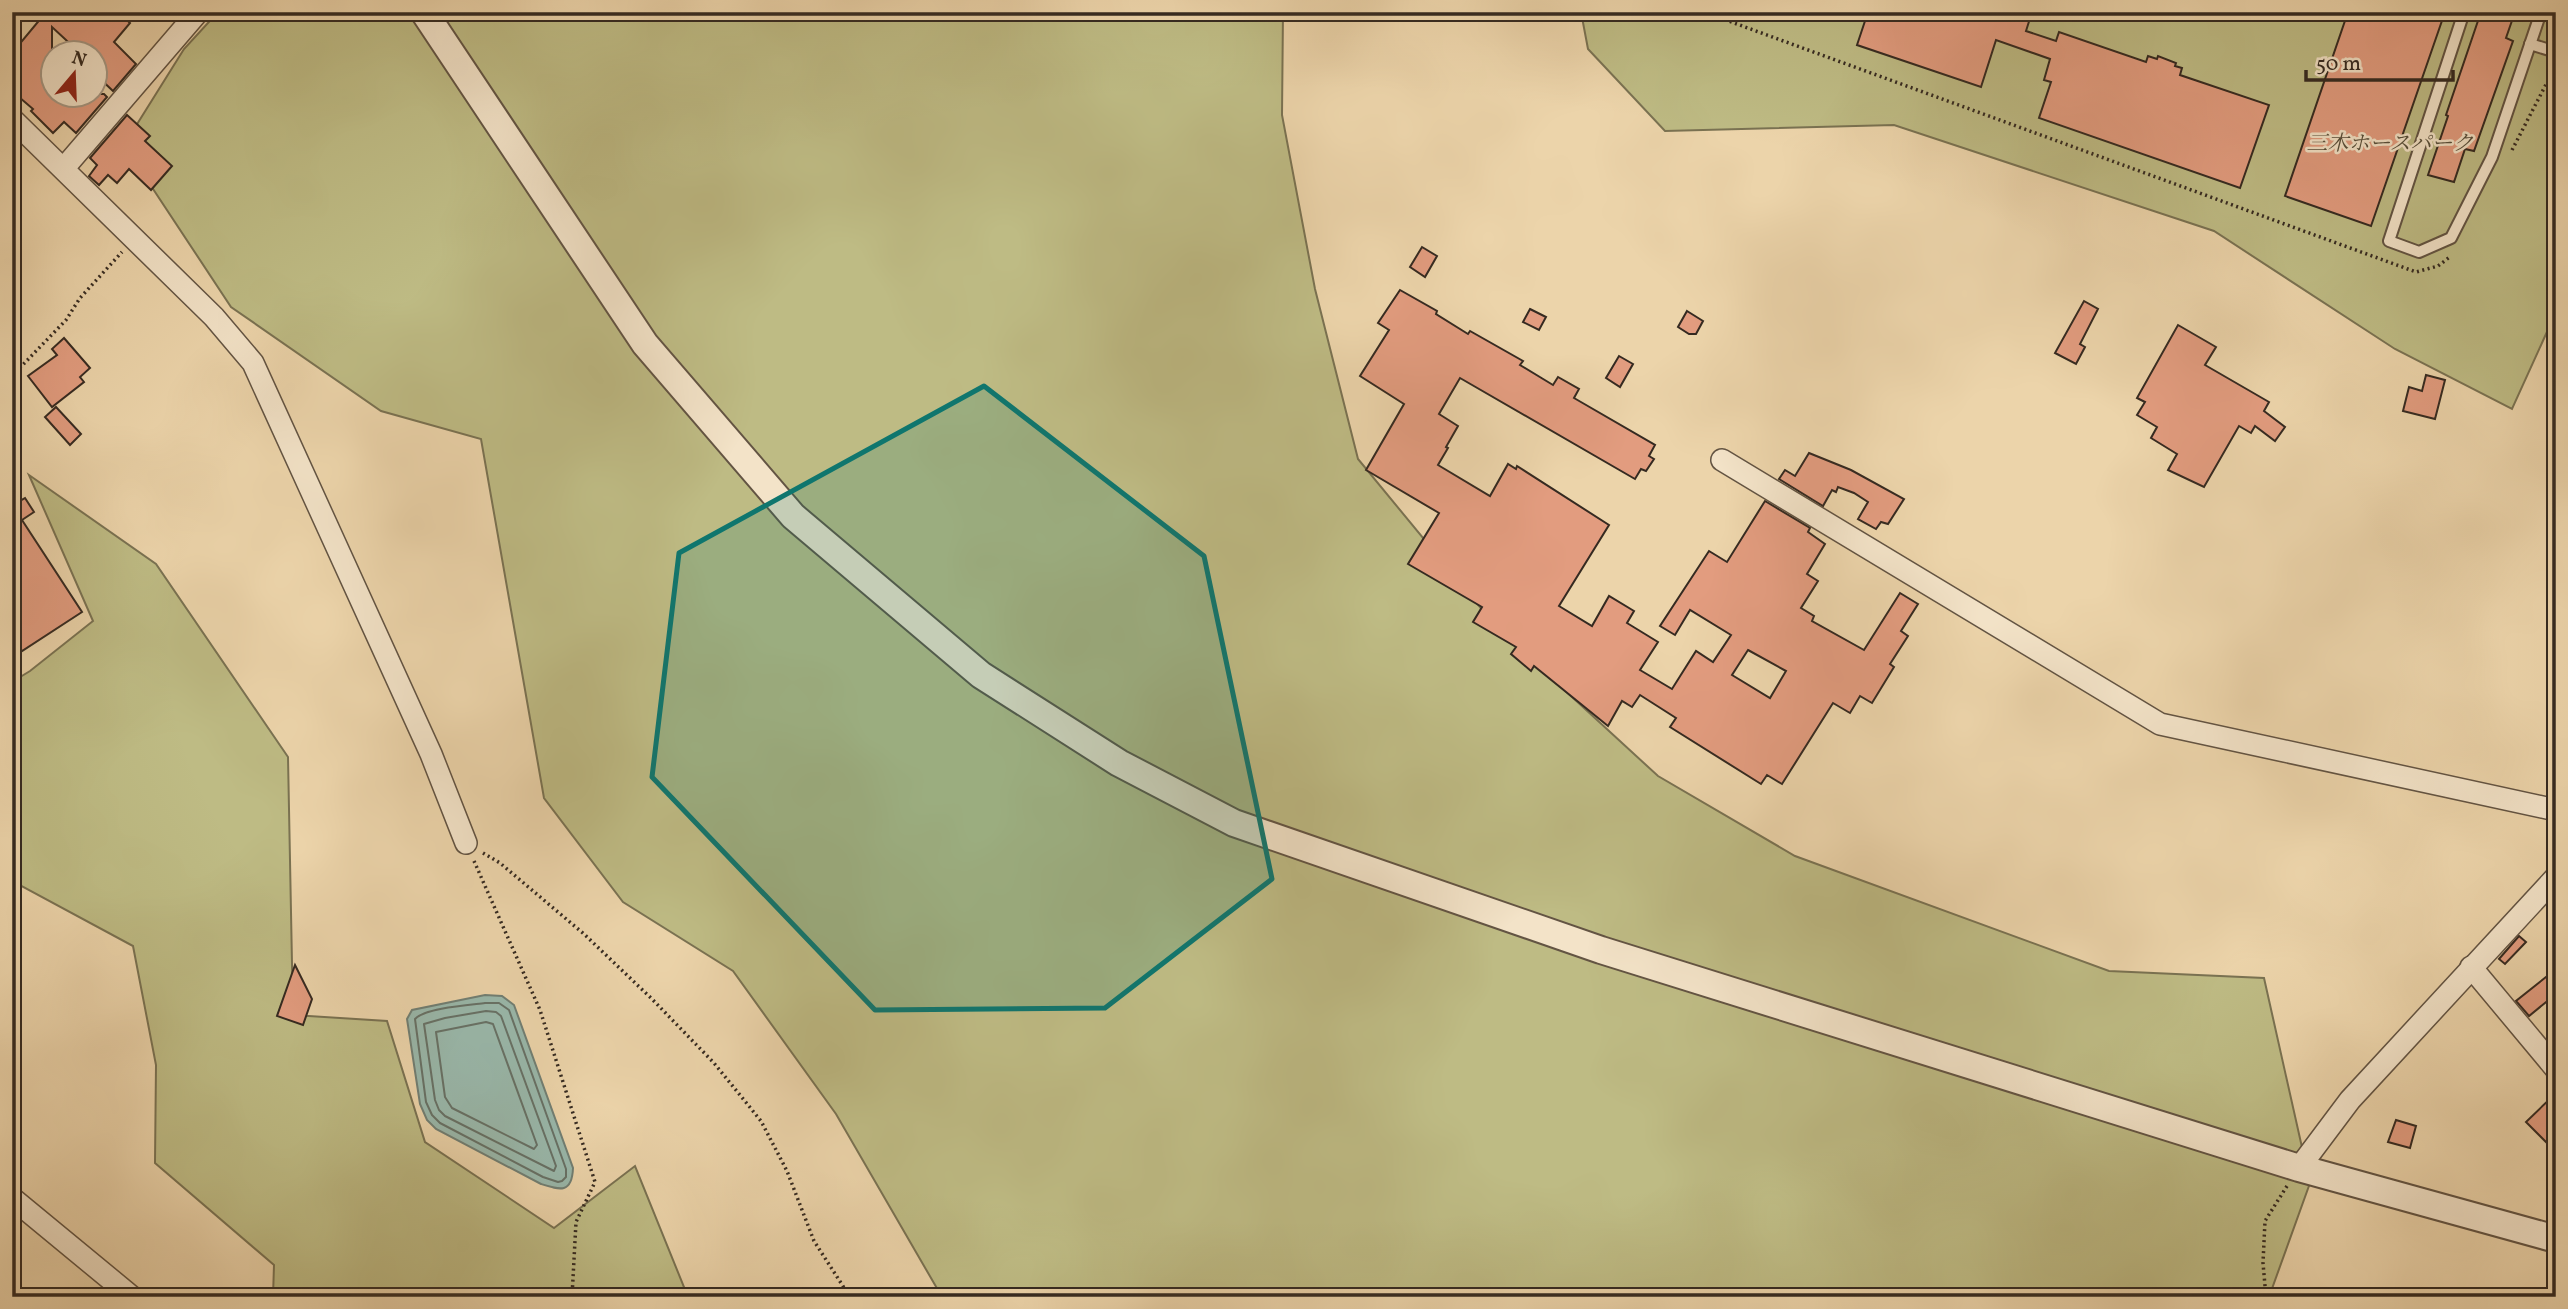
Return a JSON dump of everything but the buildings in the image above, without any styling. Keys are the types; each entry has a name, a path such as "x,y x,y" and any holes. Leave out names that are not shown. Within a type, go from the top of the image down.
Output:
{"street":[{"path":"64,168 198,12"},
{"path":"424,12 645,344 793,516 981,675 1119,763 1234,823 1601,950 2299,1167 2556,1239"},
{"path":"12,119 214,317 253,363 431,754 466,843"},
{"path":"1722,460 2160,724 2556,810"},
{"path":"2299,1167 2350,1100 2556,877"},
{"path":"2472,967 2556,1069"},
{"path":"12,1198 132,1297"}],"lane":[{"path":"2464,12 2389,241 2419,252 2451,238 2492,157 2541,12"},
{"path":"2530,44 2556,52"}],"path":[{"path":"1704,12 2416,272 2438,266 2454,253"},
{"path":"2512,150 2556,65"},
{"path":"12,376 66,320 80,298 135,238"},
{"path":"466,843 540,1010 596,1182 576,1222 572,1297"},
{"path":"466,843 499,863 583,934 714,1063 761,1121 787,1171 814,1241 850,1297"},
{"path":"2266,1297 2263,1263 2265,1221 2299,1167"}],"highlighted area":[{"path":"984,386 1204,556 1272,879 1105,1008 875,1010 652,777 679,553"}],"green space":[{"path":"218,12 1283,12 1282,115 1315,289 1358,459 1498,629 1658,776 1795,856 2109,971 2264,978 2310,1183 2269,1297 942,1297 836,1114 733,971 623,902 544,798 481,439 381,411 231,307 124,145 184,49"},
{"name":"三木ホースパーク","path":"1581,12 2556,12 2556,312 2512,409 2395,349 2214,231 1894,125 1665,131 1588,49"},
{"path":"29,475 156,564 288,757 293,1015 387,1021 425,1142 554,1228 635,1166 688,1297 273,1297 274,1265 155,1163 156,1065 133,946 12,881 12,682 93,621"}],"water":[{"path":"485,995 502,996 514,1005 573,1168 570,1182 564,1188 541,1184 436,1129 427,1120 420,1104 407,1019 412,1010"}]}
